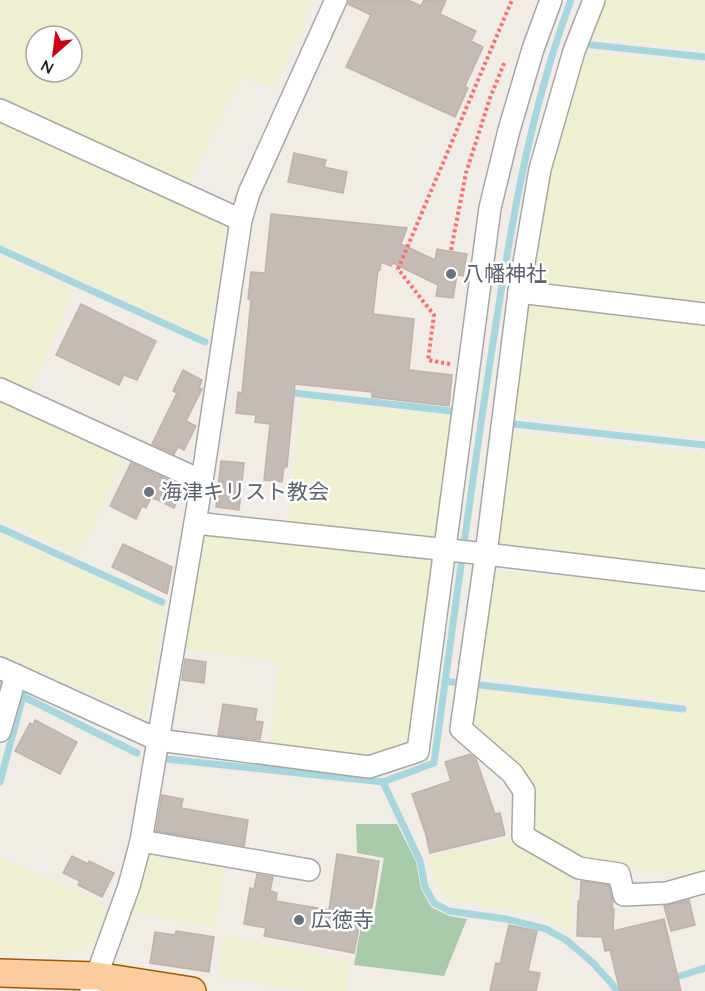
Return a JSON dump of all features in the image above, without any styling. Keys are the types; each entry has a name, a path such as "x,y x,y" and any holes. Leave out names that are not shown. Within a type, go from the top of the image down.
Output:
{"main road":[{"path":"0,973 93,984 192,991"}],"street":[{"path":"93,984 129,886 141,841 202,481 241,220 249,193 336,0"},
{"path":"0,731 8,671 158,740 369,767 418,751 449,551 469,367 490,208 532,49 551,0"},
{"path":"594,0 573,51 540,169 519,292 482,554 461,729 512,773 524,791 523,836 579,868 620,874 624,895 666,893 705,882"},
{"path":"0,110 241,220"},
{"path":"519,292 705,314"},
{"path":"0,390 202,481"},
{"path":"195,523 705,580"},
{"path":"141,841 309,870"}],"path":[{"path":"469,367 428,360 434,315 398,269 512,0"},
{"path":"451,250 466,172 490,98 508,55"}],"green space":[{"path":"0,0 314,0 274,89 241,76 188,187 0,102"},
{"path":"602,0 705,0 705,50 587,37"},
{"path":"584,51 705,65 705,304 530,284 547,178"},
{"path":"0,119 226,223 210,338 0,244"},
{"path":"0,256 75,291 29,395 0,382"},
{"path":"531,303 705,324 705,438 511,415 525,310"},
{"path":"0,396 126,454 79,555 0,519"},
{"path":"301,399 455,417 438,544 288,527"},
{"path":"509,432 705,454 705,570 500,549 497,544"},
{"path":"0,533 165,608 146,718 0,654"},
{"path":"207,535 439,560 415,746 372,759 269,747 280,661 186,649 202,539"},
{"path":"497,570 705,591 705,868 691,872 626,871 583,861 539,836 533,826 534,793 529,780 476,727 473,718 477,689 685,714 687,702 478,677 491,577"},
{"path":"356,824 397,824 416,862 421,889 431,907 449,916 467,919 444,976 354,965 363,914 374,915 384,858 357,853"},
{"path":"516,837 572,871 571,934 558,924 534,914 446,898 436,886 429,857"},
{"path":"150,851 226,862 214,928 128,910"},
{"path":"0,857 107,904 96,940 72,954 0,954"},
{"path":"223,936 350,960 346,991 309,991 217,977"}],"building":[{"path":"349,0 408,0 421,6 424,0 446,0 440,14 476,31 471,41 483,47 465,86 468,88 455,117 346,67 371,15 348,4"},
{"path":"294,153 326,160 324,167 347,172 343,193 288,182"},
{"path":"271,214 407,228 401,244 435,260 437,249 467,254 463,276 457,275 453,298 436,296 438,285 393,263 391,266 381,262 380,270 378,270 373,314 414,319 409,370 452,375 449,406 372,397 372,392 295,384 287,467 284,467 282,482 264,480 270,424 255,422 256,415 236,413 238,392 242,393 251,300 248,299 251,272 265,273"},
{"path":"81,304 156,341 137,380 124,375 119,385 56,355"},
{"path":"183,370 202,380 199,388 202,389 186,421 196,426 184,450 178,447 174,454 152,444 177,393 173,391"},
{"path":"221,461 244,463 239,510 216,507"},
{"name":"海津キリスト教会","path":"131,463 184,487 174,508 151,497 146,508 142,506 136,519 110,506"},
{"path":"123,544 172,567 167,594 112,567"},
{"path":"185,659 206,662 204,683 182,680"},
{"path":"223,704 257,709 255,721 263,722 260,740 218,735"},
{"path":"35,720 77,742 60,774 15,751 30,723 33,725"},
{"path":"470,754 476,759 495,814 500,813 505,835 430,853 412,794 451,781 445,762"},
{"path":"162,795 183,799 181,808 248,820 244,846 156,831"},
{"name":"広徳寺","path":"337,854 379,861 372,907 370,912 362,911 354,953 264,936 266,928 244,924 250,888 254,889 257,874 273,877 270,891 277,893 276,901 329,910"},
{"path":"72,856 114,873 102,897 78,885 80,881 63,873"},
{"path":"581,881 609,885 613,900 612,909 614,909 613,931 664,919 681,991 620,991 610,950 605,951 602,937 577,936"},
{"path":"689,900 695,925 671,931 664,906"},
{"path":"509,925 537,931 528,971 540,973 536,991 490,991 496,963 500,964"},
{"path":"176,931 214,937 209,972 150,963 155,932 175,935"}],"waterway":[{"path":"166,759 383,782 434,763 484,401 514,216 543,85 571,0"},
{"path":"592,45 705,57"},
{"path":"0,249 205,342"},
{"path":"286,392 450,411"},
{"path":"514,424 705,445"},
{"path":"0,528 162,602"},
{"path":"445,681 460,683"},
{"path":"480,685 683,709"},
{"path":"18,694 137,753"},
{"path":"0,782 23,696"},
{"path":"383,782 420,861 425,887 434,903 449,911 506,919 546,929 566,940 592,962 617,991"},
{"path":"670,979 705,968"}],"place":[{"name":"八幡神社","path":"451,274"},
{"name":"海津キリスト教会","path":"149,492"},
{"name":"広徳寺","path":"299,920"}]}
